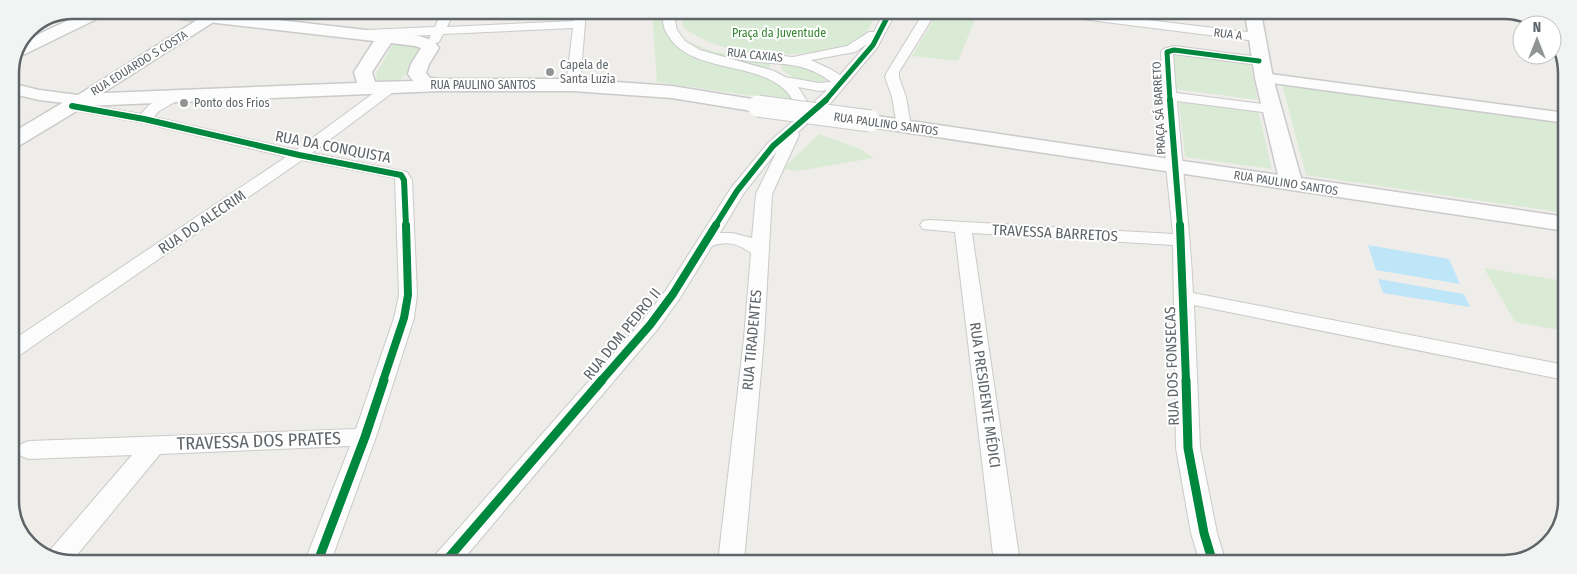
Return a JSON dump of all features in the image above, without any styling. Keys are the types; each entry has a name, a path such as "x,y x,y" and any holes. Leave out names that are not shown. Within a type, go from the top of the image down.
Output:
{"main road":[{"path":"26,47 84,19"},
{"path":"252,19 386,38 410,39 425,43 430,48 417,74 420,79 440,85"},
{"path":"1254,19 1261,69 1270,109 1292,184"},
{"path":"370,88 364,79 363,72 380,44 386,38"},
{"path":"391,87 424,58"},
{"name":"RUA PAULINO SANTOS","path":"77,103 175,96 440,85 573,85 672,92 1558,223"},
{"path":"19,138 77,103"}],"street":[{"name":"RUA EDUARDO S COSTA","path":"77,103 208,19"},
{"path":"424,58 444,19"},
{"path":"360,34 439,31 569,19"},
{"path":"573,85 580,19"},
{"path":"667,19 668,28"},
{"path":"803,121 872,45 886,19"},
{"path":"904,126 899,97 892,77 893,72 926,19"},
{"name":"RUA A","path":"1108,19 1256,37"},
{"path":"1167,19 1167,26"},
{"name":"RUA CAXIAS","path":"668,28 689,41 722,52 760,58 796,59 820,68 839,83"},
{"name":"RUA CAXIAS","path":"668,28 676,39 692,50 708,57 781,80 794,91 803,121"},
{"path":"839,83 819,87 781,80 777,66 796,59 851,49 880,30"},
{"name":"PRAÇA SÁ BARRETO","path":"1174,166 1169,50 1261,69 1558,117"},
{"name":"RUA DO ALECRIM","path":"19,346 300,155 391,87"},
{"path":"19,90 77,103"},
{"path":"144,119 154,108 175,96"},
{"name":"PRAÇA SÁ BARRETO","path":"1170,96 1270,109"},
{"name":"RUA DA CONQUISTA","path":"77,103 300,155 394,173 401,175 404,180 408,295 404,318 365,437 320,555"},
{"name":"RUA DOM PEDRO II","path":"451,555 650,325 673,294 737,191 773,146 803,121"},
{"name":"RUA TIRADENTES","path":"732,555 754,338 764,194 782,155 803,121"},
{"name":"RUA DOS FONSECAS","path":"1174,166 1182,240 1188,448 1204,533 1211,555"},
{"name":"TRAVESSA BARRETOS","path":"928,225 1182,240"},
{"name":"RUA PRESIDENTE MÉDICI","path":"963,228 1007,555"},
{"path":"703,243 713,239 730,237 743,240 759,250"},
{"path":"1183,297 1558,372"},
{"name":"TRAVESSA DOS PRATES","path":"29,450 365,437"},
{"path":"62,554 153,446"}],"green space":[{"path":"653,19 663,19 663,26 668,36 682,47 755,72 785,86 795,102 657,82"},
{"name":"Praça da Juventude","path":"682,19 874,19 863,38 848,46 812,53 792,54 771,54 734,49 701,38 683,27"},
{"path":"934,19 975,19 958,61 912,56"},
{"path":"685,40 711,51 772,61 768,70 708,53"},
{"path":"397,42 423,47 406,75 392,83 376,82 377,72 393,44"},
{"path":"1174,55 1250,64 1258,100 1176,89"},
{"path":"800,61 833,80 819,83 806,82 793,77 781,69 782,65"},
{"path":"1282,84 1558,120 1558,212 1306,175"},
{"path":"1179,101 1258,111 1272,169 1185,157"},
{"path":"819,134 860,149 874,158 797,171 783,169"},
{"path":"1484,268 1558,280 1558,330 1515,322"}],"water":[{"path":"1368,245 1449,259 1460,284 1376,270"},
{"path":"1378,279 1464,294 1470,307 1383,293"}],"cycle path":[{"path":"451,555 650,325 673,294 737,191 773,146 824,102 873,45 886,19"},
{"path":"1211,555 1204,533 1188,448 1182,240 1174,166 1167,52 1174,50 1259,61"},
{"path":"72,106 144,119 299,155 394,173 401,175 404,180 408,295 404,318 365,437 320,555"}],"place":[{"name":"Capela de Santa Luzia","path":"550,72"},
{"name":"Ponto dos Frios","path":"184,103"}]}
